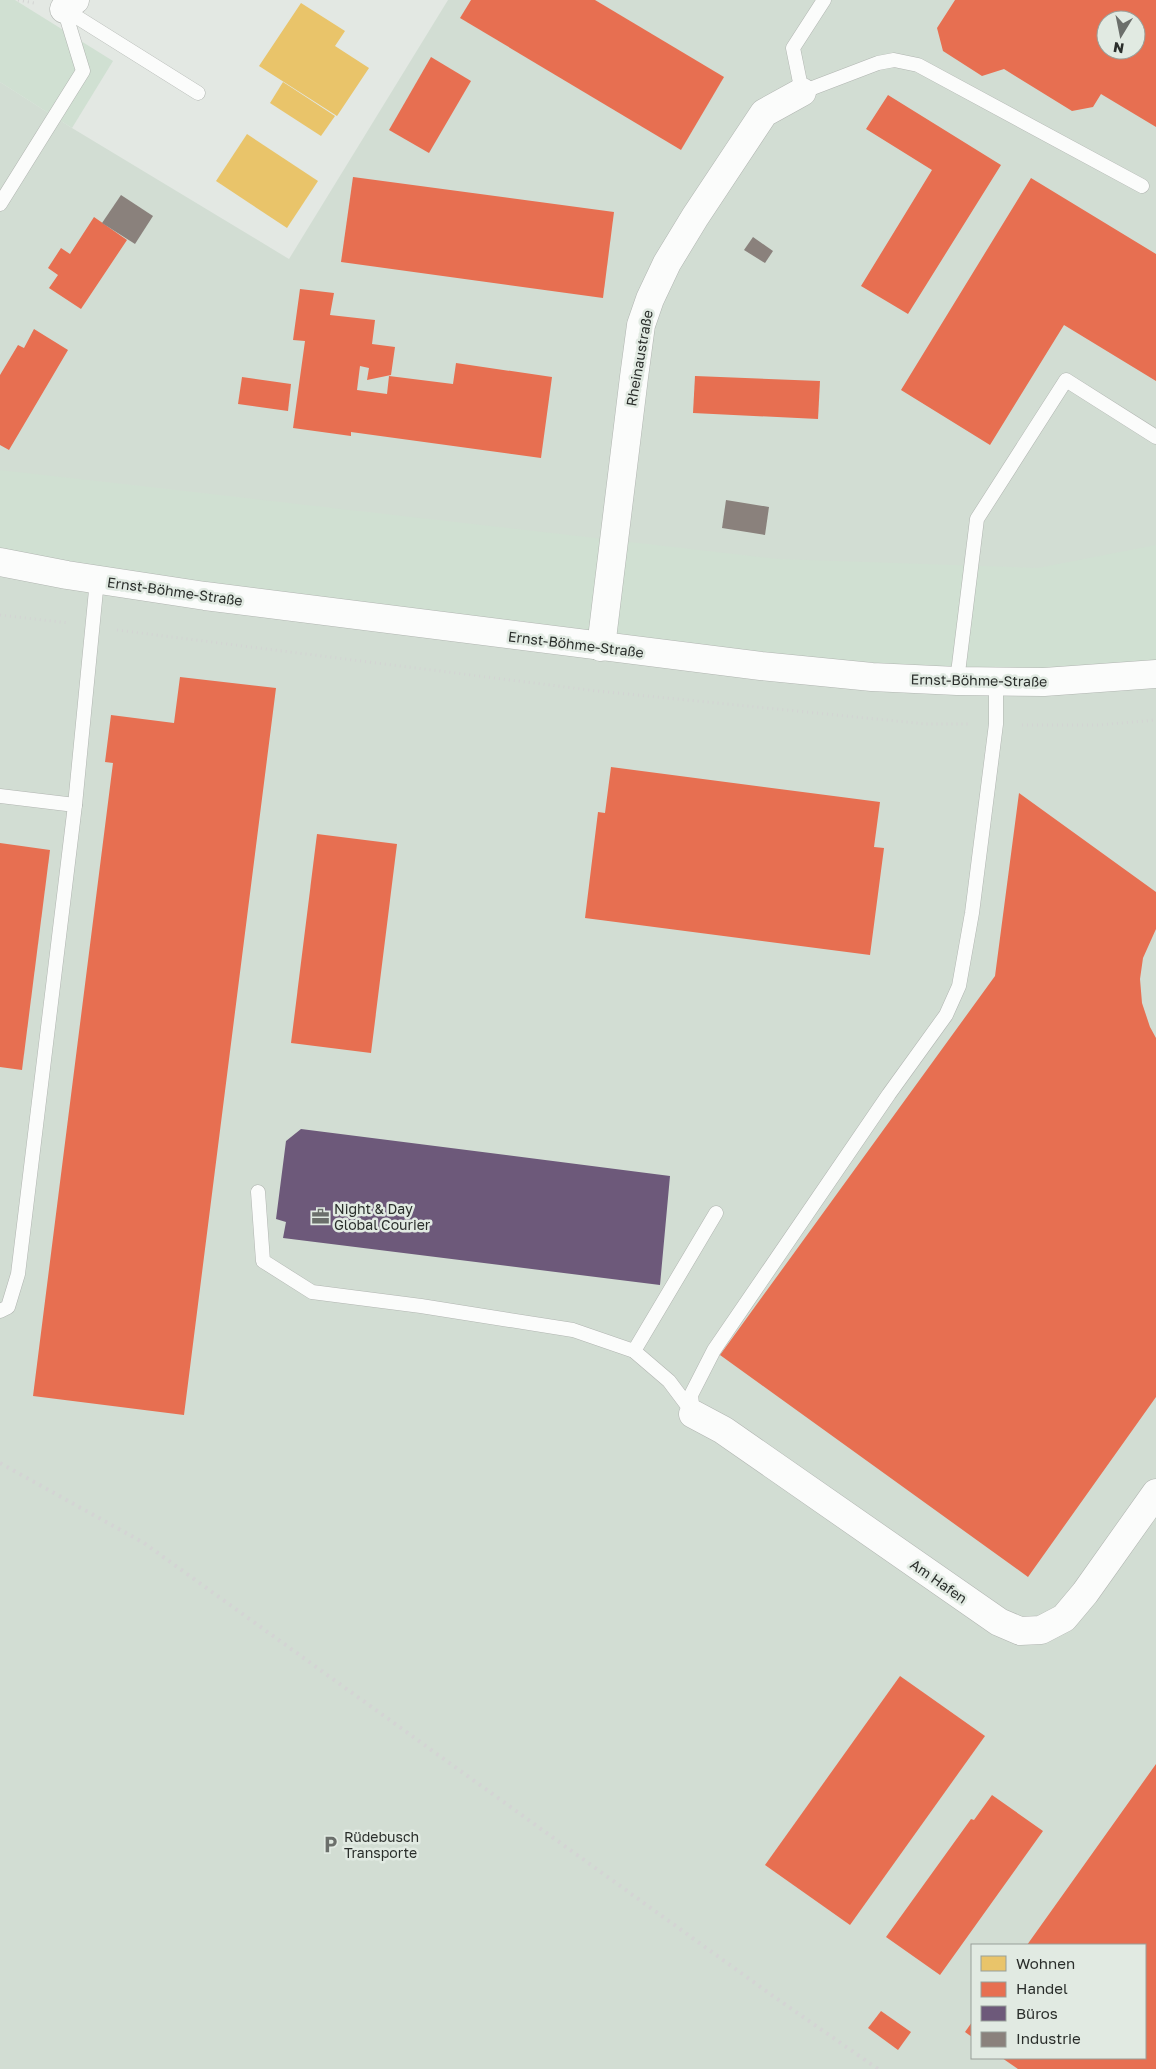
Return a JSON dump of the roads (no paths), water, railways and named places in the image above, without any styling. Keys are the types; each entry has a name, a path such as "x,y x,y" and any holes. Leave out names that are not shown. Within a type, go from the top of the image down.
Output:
{"street":[{"name":"Rheinaustraße","path":"600,647 641,325 650,299 667,263 695,217 764,113 802,92"},
{"name":"Ernst-Böhme-Straße","path":"0,562 97,580 205,596 600,647 872,677 957,681 1044,682 1156,674"},
{"name":"Am Hafen","path":"693,1414 723,1430 1000,1622 1020,1631 1042,1630 1064,1618 1085,1593 1156,1493"}],"lane":[{"path":"824,0 793,48 802,92 878,63 894,60 918,65 1142,186"},
{"path":"70,4 198,93"},
{"path":"0,204 83,71 70,4"},
{"path":"957,681 977,519 1066,380 1156,437"},
{"path":"0,1311 8,1307 18,1274 75,805 97,580"},
{"path":"693,1414 691,1395 714,1350 889,1094 946,1015 959,986 972,913 996,724 996,682"},
{"path":"0,796 75,805"},
{"path":"258,1192 263,1261 312,1292 420,1306 572,1330 634,1351 669,1381 693,1414"},
{"path":"634,1351 716,1213"}],"railway":[{"path":"0,1463 144,1543 773,1996 878,2069"}],"place":[{"name":"Night & Day Global Courier","path":"320,1216"},
{"name":"Rüdebusch Transporte","path":"330,1844"}]}
